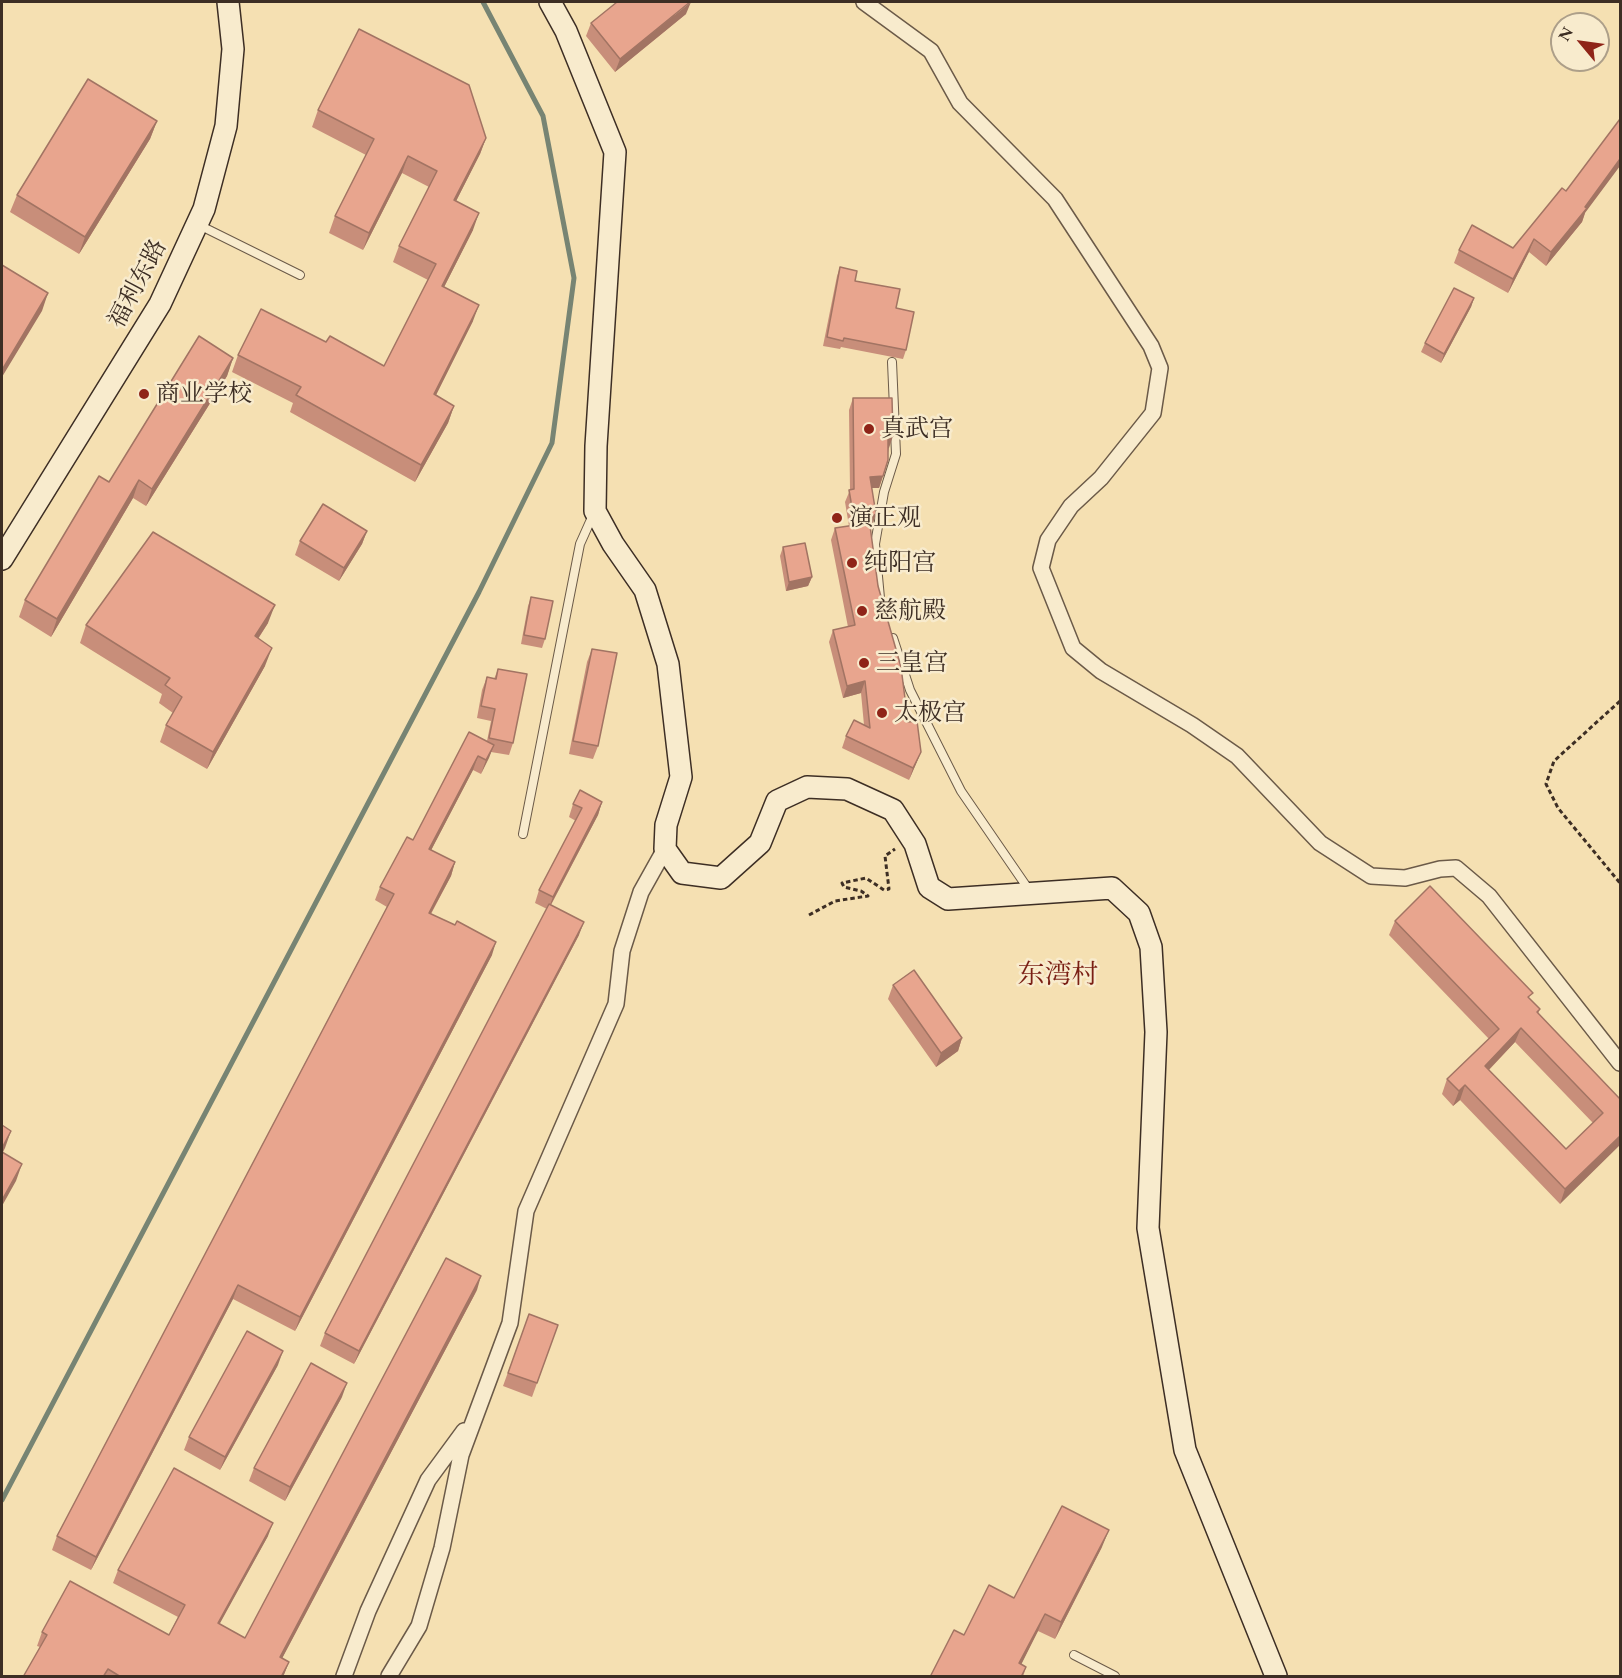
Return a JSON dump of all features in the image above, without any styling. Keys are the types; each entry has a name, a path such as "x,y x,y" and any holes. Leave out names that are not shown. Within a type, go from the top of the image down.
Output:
{"main road":[{"name":"福利东路","path":"2,559 160,304 204,209 226,126 233,49 228,2"},
{"path":"550,2 566,31 615,152 596,446 595,511 613,544 645,590 668,664 681,777 666,825 666,849 682,873 721,878 760,843 777,801 807,787 847,789 893,810 910,837 929,887 948,899 1112,888 1139,913 1151,947 1156,1032 1148,1228 1185,1450 1275,1677"}],"street":[{"path":"864,2 931,51 960,103 1055,199 1151,346 1160,368 1154,413 1101,478 1071,506 1048,540 1041,568 1073,648 1101,671 1192,725 1237,756 1320,843 1371,876 1405,878 1440,868 1455,868 1489,896 1620,1063"},
{"path":"389,1677 418,1626 442,1548 461,1455 473,1419 494,1372 510,1323 525,1211 616,1004 622,951 641,892 666,849"},
{"path":"344,1677 368,1611 428,1480 473,1419"}],"lane":[{"path":"197,224 300,275"},
{"path":"882,607 875,544 884,492 896,454 892,362"},
{"path":"523,834 580,544 595,511"},
{"path":"889,628 909,690 961,791 1032,893"},
{"path":"1074,1655 1115,1677"}],"path":[{"path":"1620,701 1554,761 1546,784 1558,808 1620,883"},
{"path":"808,915 835,902 867,896 861,891 844,887 842,883 866,878 884,890 890,889 885,856 910,837"}],"building":[{"path":"617,2 690,2 620,59 591,23"},
{"path":"359,29 469,85 486,138 454,200 479,213 442,286 479,305 434,394 454,406 421,465 296,395 301,387 238,355 261,309 326,342 330,336 384,366 436,264 399,246 437,171 408,156 369,233 335,216 374,139 318,110"},
{"path":"88,79 157,121 85,237 17,195"},
{"path":"1620,119 1620,159 1585,207 1587,208 1551,252 1534,239 1513,279 1459,250 1472,225 1513,248 1562,188 1566,191"},
{"path":"2,265 48,293 2,370"},
{"path":"840,267 857,271 855,281 900,289 896,308 914,312 906,350 827,337"},
{"path":"1454,288 1474,298 1444,354 1425,343"},
{"path":"199,336 233,358 152,489 139,480 57,619 25,600 99,476 109,482"},
{"path":"853,398 892,398 893,436 888,436 888,460 883,476 870,477 876,514 869,518 878,586 901,667 908,722 917,721 921,752 913,768 846,736 854,720 870,728 865,681 847,686 833,630 855,625 835,528 855,525 849,490 854,489"},
{"path":"323,504 367,531 344,568 300,541"},
{"path":"153,532 275,605 255,636 272,648 213,752 166,725 182,697 165,685 170,678 86,625"},
{"path":"805,543 812,577 789,582 783,547"},
{"path":"531,597 553,601 545,639 524,635"},
{"path":"592,649 617,653 598,746 573,741"},
{"path":"498,669 527,674 513,743 489,738 495,709 481,706 487,677 496,679"},
{"path":"469,732 494,745 486,760 478,756 429,849 455,862 429,913 455,925 457,921 496,942 300,1317 238,1285 96,1557 57,1536 394,894 380,887 407,837 413,840"},
{"path":"580,790 602,802 553,897 539,890 582,808 573,804"},
{"path":"1430,886 1533,993 1528,997 1540,1009 1537,1012 1620,1099 1620,1136 1565,1189 1465,1085 1459,1091 1447,1079 1499,1029 1395,921","holes":["1521,1028 1603,1113 1566,1149 1485,1066"]},
{"path":"549,904 584,922 359,1351 325,1333"},
{"path":"914,970 962,1038 941,1053 893,985"},
{"path":"2,1125 11,1131 2,1148"},
{"path":"2,1152 22,1164 2,1200"},
{"path":"446,1258 481,1276 280,1657 289,1662 281,1677 121,1677 108,1669 103,1677 23,1677 47,1635 42,1632 70,1581 169,1635 185,1605 118,1570 174,1468 273,1523 218,1623 245,1638"},
{"path":"529,1314 558,1325 537,1383 508,1373"},
{"path":"247,1331 283,1351 225,1457 189,1437"},
{"path":"311,1363 347,1383 290,1487 254,1468"},
{"path":"1062,1506 1109,1530 1061,1622 1045,1614 1019,1663 1026,1667 1021,1677 930,1677 954,1630 964,1635 989,1585 1014,1598"}],"waterway":[{"path":"2,1500 479,592 552,443 574,278 543,116 483,2"}],"place":[{"name":"商业学校","path":"144,394"},
{"name":"真武宫","path":"869,429"},
{"name":"演正观","path":"837,518"},
{"name":"纯阳宫","path":"852,563"},
{"name":"慈航殿","path":"862,611"},
{"name":"三皇宫","path":"864,663"},
{"name":"太极宫","path":"882,713"}],"district":[{"name":"东湾村","path":"1058,976"}]}
